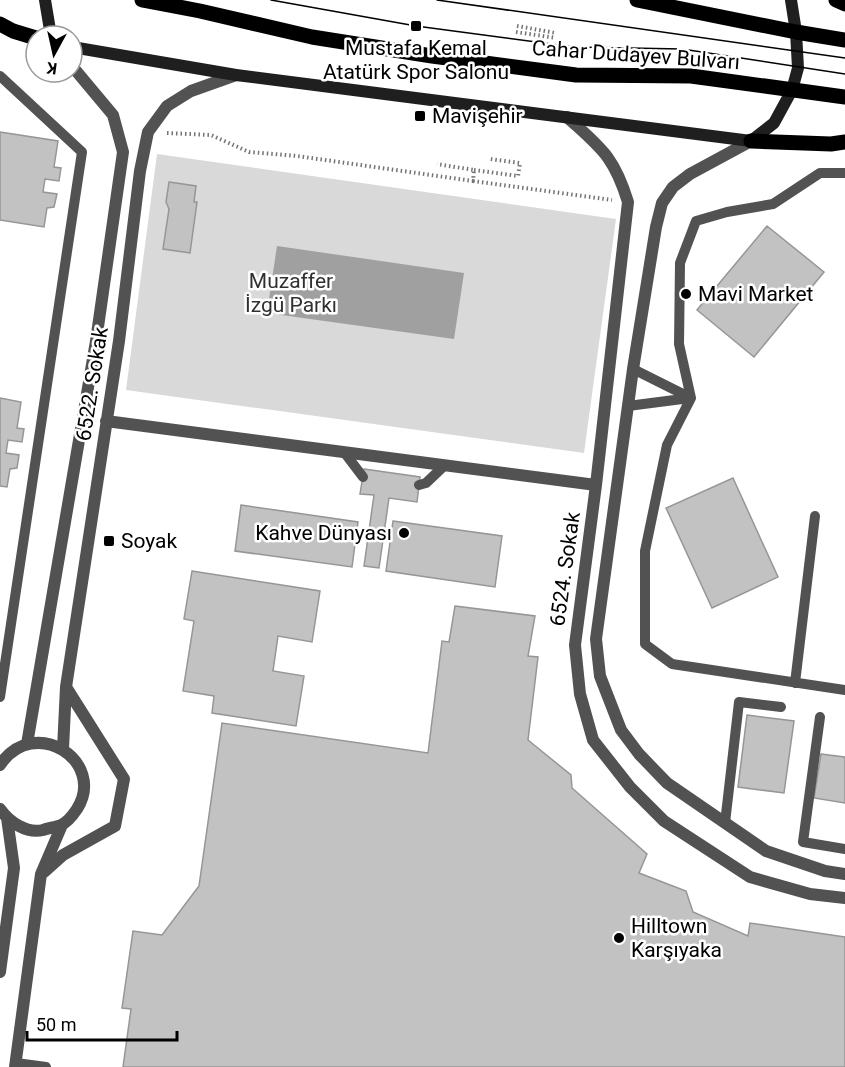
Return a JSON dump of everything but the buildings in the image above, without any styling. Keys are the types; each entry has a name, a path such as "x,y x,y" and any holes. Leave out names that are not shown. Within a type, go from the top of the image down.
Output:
{"main road":[{"name":"Cahar Dudayev Bulvarı","path":"142,0 200,10 312,37 432,56 576,75 691,76 845,97"},
{"name":"Cahar Dudayev Bulvarı","path":"637,0 845,40"},
{"path":"836,0 845,4"},
{"path":"0,24 24,34"},
{"path":"751,141 831,144 845,141"}],"street":[{"path":"45,0 49,24"},
{"path":"84,49 236,75 751,141 774,123 792,90 798,68 796,32 790,0"},
{"name":"6522. Sokak","path":"63,749 66,687 119,341 140,171 148,132 167,106 191,91 236,75"},
{"name":"6522. Sokak","path":"27,744 96,340 123,152 113,115 84,80"},
{"name":"6524. Sokak","path":"567,117 605,151 616,167 627,202 596,485 575,645 580,694 593,740 630,787 664,821 750,877 810,894 845,898"},
{"name":"6524. Sokak","path":"751,141 690,174 673,187 662,203 633,369 596,639 600,676 621,730 639,754 667,783 766,851 825,871 845,874"},
{"path":"106,421 596,485"},
{"path":"41,874 63,855 115,826 124,779 66,687"},
{"path":"0,764 7,755 27,744 39,742 51,744 63,749 72,758 79,768 83,781 83,794 79,806 62,825 41,874 15,1065"},
{"path":"4,813 27,830 39,831 62,825"},
{"path":"0,972 14,868 4,813"}],"lane":[{"path":"0,76 82,152 0,697"},
{"path":"845,173 820,173 773,204 726,212 696,221 680,263 680,344 690,398 667,446 645,551 645,644 672,664 845,690"},
{"path":"633,369 690,398"},
{"path":"628,405 690,398"},
{"path":"344,452 363,477"},
{"path":"419,485 426,483 446,465"},
{"path":"795,683 815,516"},
{"path":"725,823 739,702 781,707"},
{"path":"820,717 803,842 845,849"},
{"path":"15,1065 46,1067"}],"path":[{"path":"516,29 556,36"},
{"path":"148,132 211,135 249,152 297,156 627,202"},
{"path":"437,164 518,176 520,163 490,159"},
{"path":"473,181 474,170"}],"green space":[{"name":"Muzaffer İzgü Parkı","path":"157,154 616,219 584,453 126,390"}],"shaded area":[{"path":"277,246 464,273 454,339 267,313"}],"tram line":[{"path":"271,0 416,26 574,47 682,49 845,74"},
{"path":"437,0 845,58"}],"place":[{"name":"Mustafa Kemal Atatürk Spor Salonu","path":"416,26"},
{"name":"Mavişehir","path":"420,116"},
{"name":"Mavi Market","path":"686,294"},
{"name":"Kahve Dünyası","path":"404,533"},
{"name":"Soyak","path":"109,541"},
{"name":"Hilltown Karşıyaka","path":"619,938"}]}
